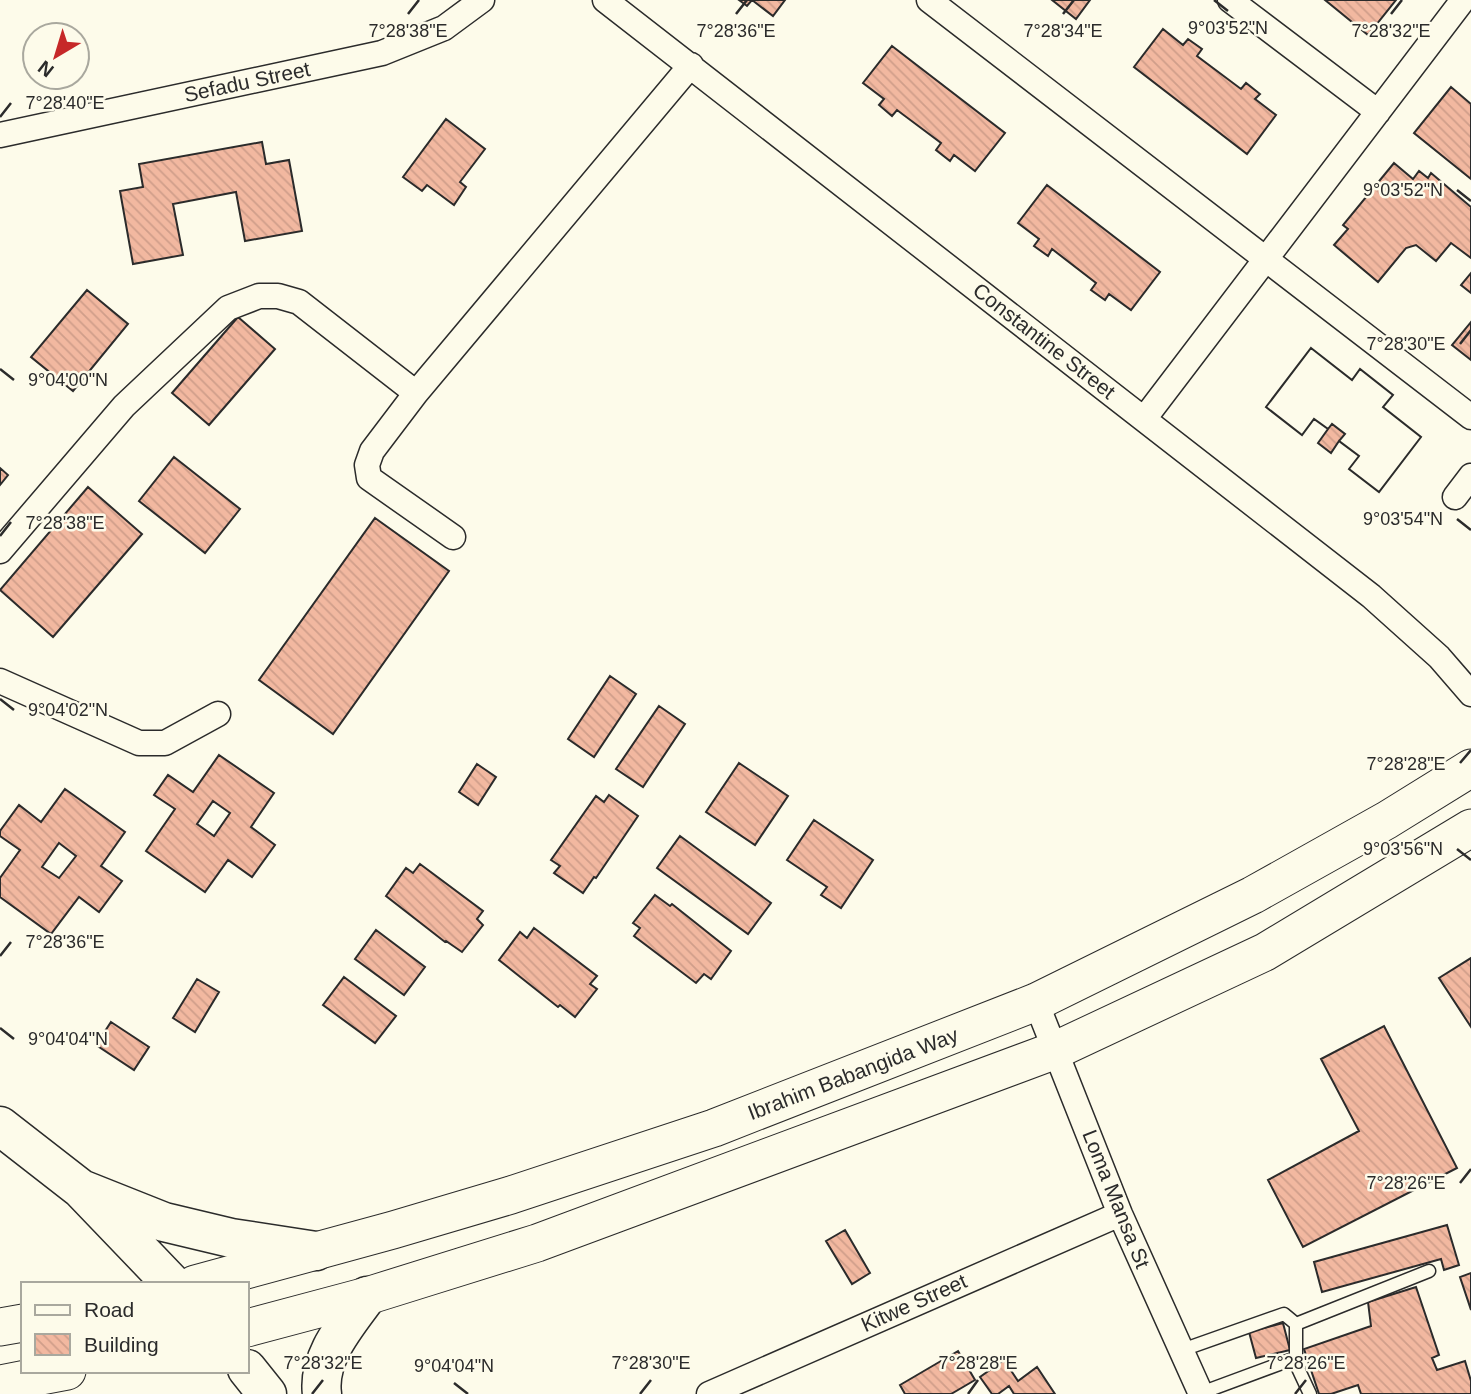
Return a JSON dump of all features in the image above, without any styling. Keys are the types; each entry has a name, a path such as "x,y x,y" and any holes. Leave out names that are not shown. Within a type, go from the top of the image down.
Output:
{"highway":[{"path":"0,1126 81,1189 171,1282"},
{"path":"81,1189 164,1222 231,1238 316,1251"},
{"path":"322,1394 320,1382 333,1345 368,1296"},
{"path":"248,1370 267,1394"}],"main road":[{"name":"Ibrahim Babangida Way","path":"202,1282 511,1195 714,1128 1036,1002 1253,895 1387,820 1471,768"},
{"path":"248,1328 368,1296 537,1243 1056,1050 1265,952 1471,828"},
{"path":"0,1327 21,1323"},
{"path":"0,1384 57,1373"}],"street":[{"name":"Sefadu Street","path":"0,135 382,53 444,28 482,0"},
{"name":"Constantine Street","path":"605,0 1371,596 1439,657 1471,694"},
{"path":"929,0 1471,417"},
{"path":"1230,0 1378,112"},
{"path":"1144,419 1463,0"},
{"path":"453,537 369,478 367,465 372,451 416,393 691,65"},
{"path":"0,551 124,406 228,308 259,296 278,296 299,302 416,393"},
{"path":"1455,497 1471,476"},
{"path":"0,681 139,743 164,743 218,714"},
{"name":"Loma Mansa St","path":"1036,1002 1120,1214 1201,1394"},
{"name":"Kitwe Street","path":"709,1394 1120,1214"}],"lane":[{"path":"1296,1324 1429,1271"},
{"path":"1182,1350 1284,1314 1296,1324"},
{"path":"1296,1324 1296,1363 1310,1394"},
{"path":"1201,1394 1290,1360 1296,1363"}],"building":[{"path":"739,0 752,0 747,6"},
{"path":"752,0 785,0 773,16"},
{"path":"1052,0 1090,0 1076,19"},
{"path":"1325,0 1396,0 1368,35"},
{"path":"1163,29 1183,45 1188,39 1202,49 1197,56 1241,89 1246,83 1260,94 1255,99 1276,115 1247,154 1134,67"},
{"path":"892,46 1005,133 975,171 954,155 950,161 936,150 941,143 897,110 892,116 879,105 884,99 863,83"},
{"path":"1451,87 1471,104 1471,179 1414,133"},
{"path":"446,119 485,149 460,182 466,187 454,205 427,185 422,191 403,177"},
{"path":"262,142 266,164 289,160 302,231 245,241 236,192 173,204 183,255 133,264 120,191 143,187 139,164"},
{"path":"1394,163 1413,179 1419,171 1428,178 1431,173 1471,207 1471,258 1451,243 1436,261 1416,245 1406,248 1378,282 1334,245 1348,229 1343,225"},
{"path":"1047,185 1160,272 1131,310 1109,294 1105,300 1091,290 1096,283 1052,249 1048,256 1034,246 1039,239 1018,223"},
{"path":"1471,273 1471,293 1461,285"},
{"path":"87,290 128,324 73,391 31,357"},
{"path":"238,317 275,349 209,425 172,393"},
{"path":"1471,322 1471,360 1452,345"},
{"path":"1311,348 1352,380 1360,369 1393,395 1383,407 1421,437 1379,492 1349,469 1359,456 1339,441 1331,453 1318,443 1328,429 1314,419 1302,435 1266,407"},
{"path":"1311,348 1352,380 1360,369 1393,395 1383,407 1421,437 1379,492 1349,469 1359,456 1339,441 1345,434 1332,424 1328,429 1314,419 1302,435 1266,407"},
{"path":"174,457 240,509 205,553 139,501"},
{"path":"0,468 8,475 0,485"},
{"path":"88,487 142,534 53,637 0,590"},
{"path":"375,518 449,571 333,734 259,680"},
{"path":"610,676 636,694 594,757 568,739"},
{"path":"659,706 685,724 643,787 616,769"},
{"path":"219,755 274,793 251,827 275,845 252,877 228,860 205,892 146,851 175,809 154,795 168,775 193,792","holes":["213,801 230,813 214,836 197,824"]},
{"path":"739,763 788,796 755,845 706,812"},
{"path":"477,764 496,777 478,805 459,792"},
{"path":"65,789 125,832 101,866 122,881 99,912 79,897 51,934 0,897 0,878 20,850 0,836 0,831 19,805 41,822","holes":["59,843 76,856 59,878 42,867"]},
{"path":"609,795 638,816 583,893 554,873 560,866 551,860 596,796 604,802"},
{"path":"814,820 873,860 841,908 821,895 827,887 787,860"},
{"path":"680,836 771,903 748,934 657,868"},
{"path":"420,864 483,911 477,919 483,925 462,952 386,896 406,868 413,873"},
{"path":"655,895 670,906 672,904 731,951 711,979 704,974 696,983 634,936 640,928 633,923"},
{"path":"534,928 597,976 590,984 597,989 575,1017 560,1005 558,1007 499,960 520,932 527,938"},
{"path":"376,930 425,967 404,995 355,959"},
{"path":"1471,958 1471,1027 1439,978"},
{"path":"344,977 396,1016 375,1043 323,1005"},
{"path":"197,979 219,992 195,1032 173,1018"},
{"path":"111,1022 149,1047 134,1070 96,1045"},
{"path":"1384,1026 1457,1168 1303,1247 1268,1180 1359,1131 1321,1059"},
{"path":"1447,1225 1459,1265 1444,1270 1441,1259 1322,1292 1314,1262"},
{"path":"845,1230 870,1273 852,1284 826,1241"},
{"path":"1471,1273 1471,1310 1460,1277"},
{"path":"1416,1287 1439,1355 1432,1358 1437,1370 1465,1361 1471,1381 1471,1394 1361,1394 1358,1385 1331,1394 1319,1394 1304,1349 1371,1326 1368,1302"},
{"path":"1283,1323 1290,1350 1256,1358 1249,1332"},
{"path":"958,1351 975,1380 951,1394 905,1394 900,1385"},
{"path":"1004,1360 1018,1381 1037,1367 1055,1394 1014,1394 1009,1386 998,1394 992,1394 980,1377"}]}
